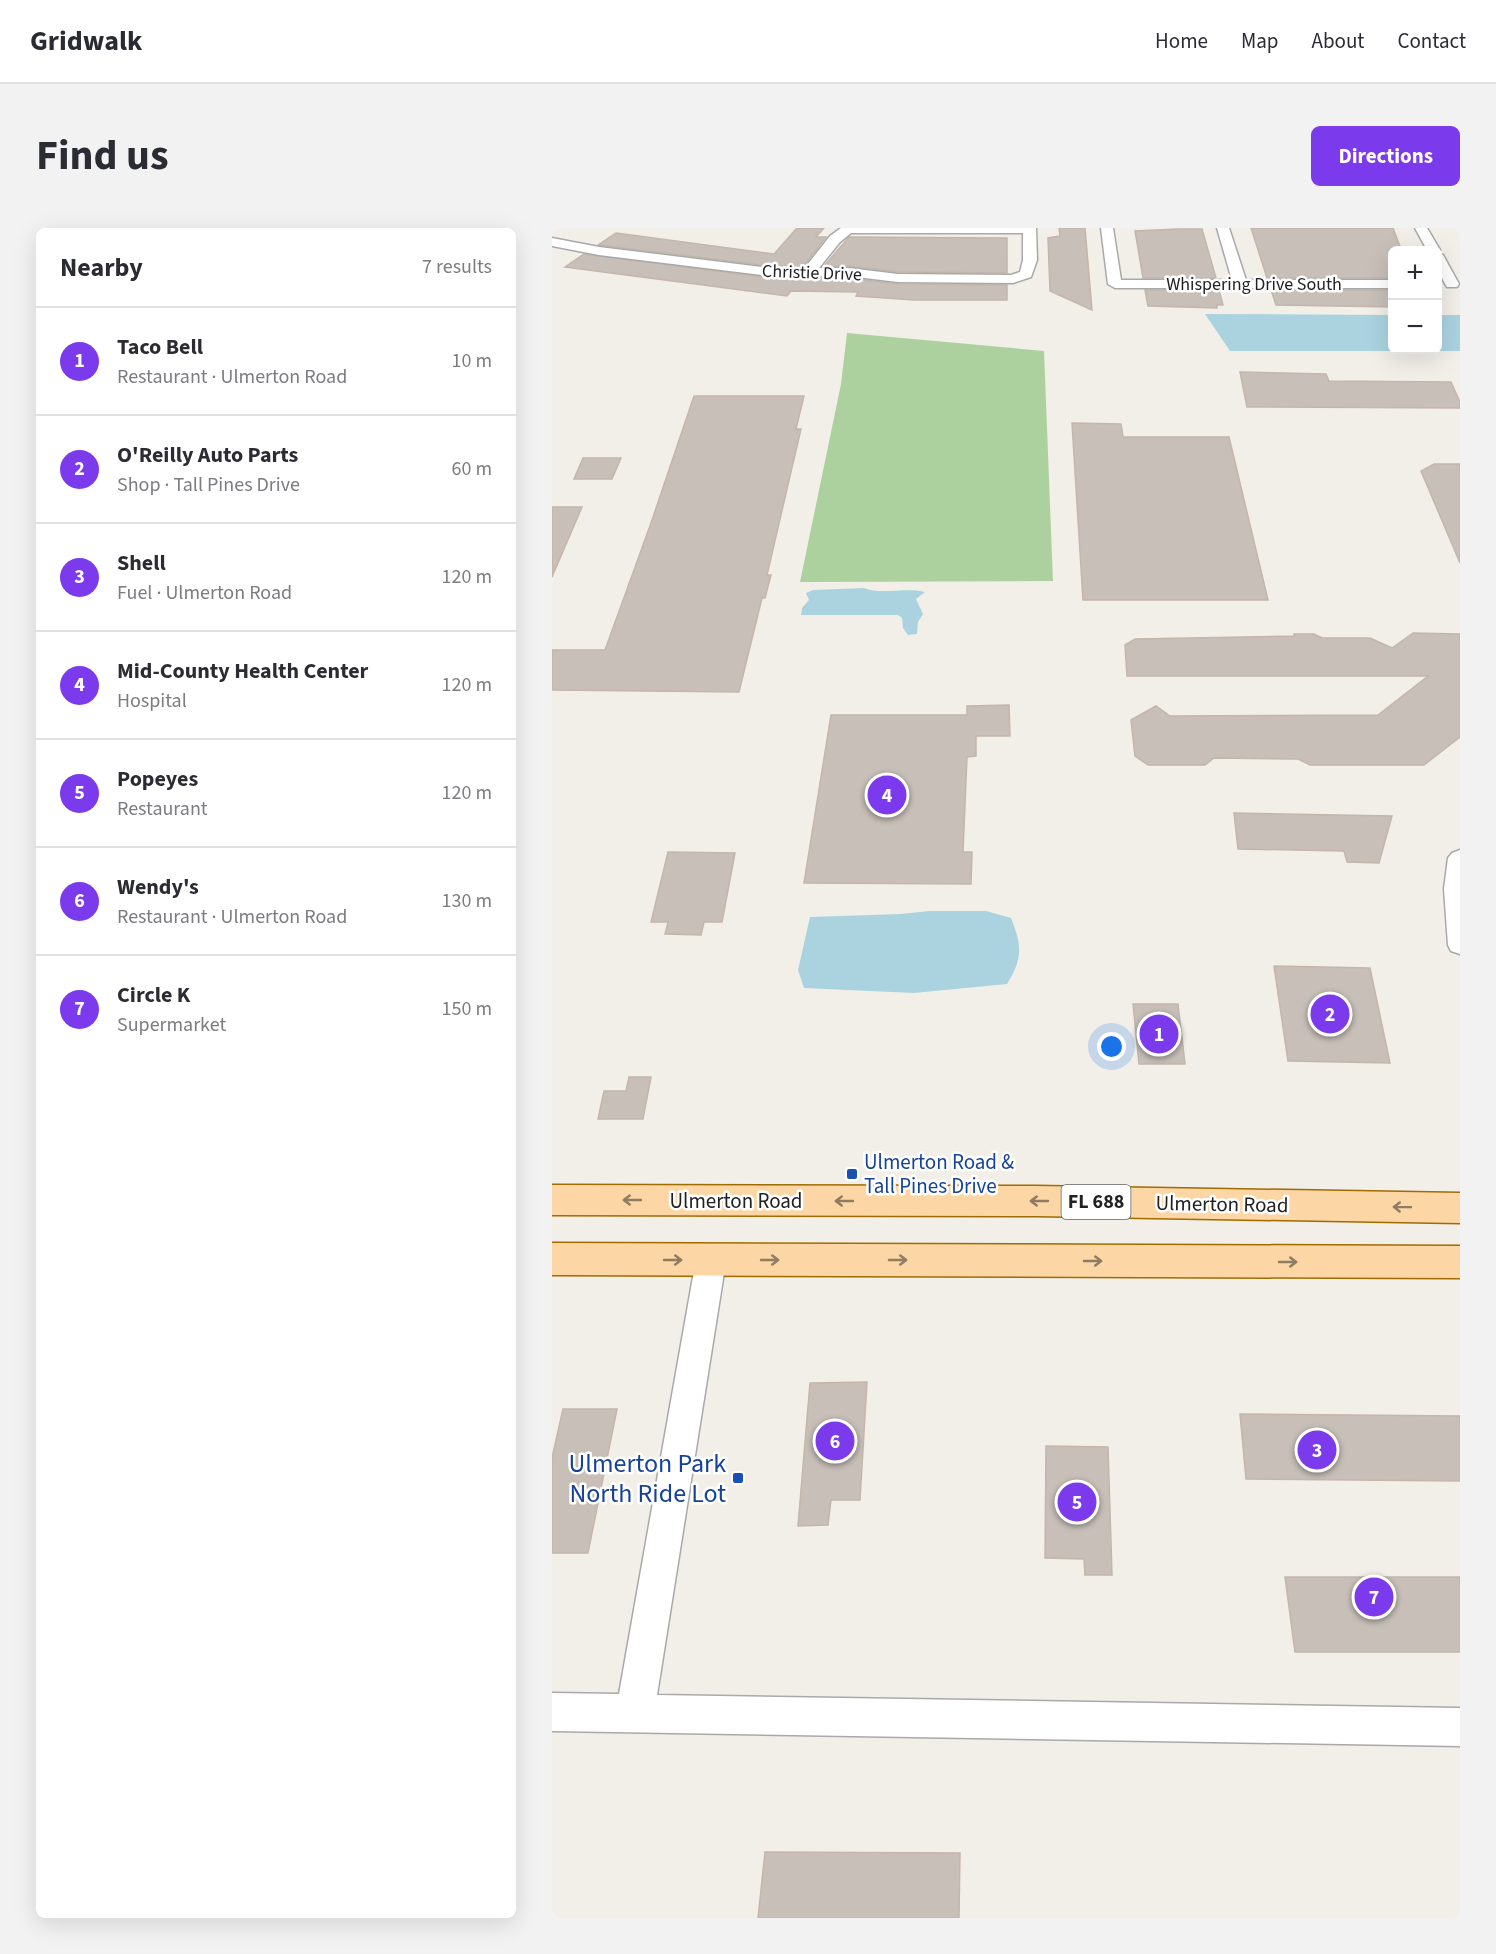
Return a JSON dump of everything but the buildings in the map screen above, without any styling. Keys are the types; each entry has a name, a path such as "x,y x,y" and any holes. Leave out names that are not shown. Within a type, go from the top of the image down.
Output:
{"main road":[{"name":"Ulmerton Road","path":"552,1200 1046,1201 1460,1208"},
{"path":"552,1260 1460,1262"}],"street":[{"path":"808,273 835,239 848,229 1030,228"},
{"name":"Christie Drive","path":"552,242 599,251 779,273 848,272 898,278 1013,279 1026,274 1030,260 1030,228"},
{"name":"Whispering Drive South","path":"1107,228 1115,284 1388,284"},
{"path":"1223,228 1240,284"},
{"path":"1421,228 1432,246"},
{"path":"1442,265 1456,284"},
{"path":"1460,858 1457,866 1460,945"},
{"path":"635,1713 711,1260"},
{"path":"552,1712 1460,1726"}],"green space":[{"path":"847,333 1044,351 1053,581 800,582 841,384"}],"water":[{"path":"1205,314 1388,315 1388,351 1230,351"},
{"path":"1442,315 1460,315 1460,351 1442,351"},
{"path":"864,588 878,591 925,592 916,599 923,614 918,622 917,634 908,635 903,628 902,618 898,615 801,615 802,608 809,600 806,593 813,590"},
{"path":"930,911 986,911 1011,918 1019,944 1019,952 1016,967 1007,984 914,993 804,988 798,970 810,917"}],"place":[{"name":"Mid-County Health Center","path":"887,795"},
{"name":"O'Reilly Auto Parts","path":"1330,1014"},
{"name":"Taco Bell","path":"1159,1034"},
{"name":"Ulmerton Road & Tall Pines Drive","path":"852,1174"},
{"name":"Wendy's","path":"835,1441"},
{"name":"Shell","path":"1317,1450"},
{"name":"Ulmerton Park North Ride Lot","path":"738,1478"},
{"name":"Popeyes","path":"1077,1502"},
{"name":"Circle K","path":"1374,1597"}]}
